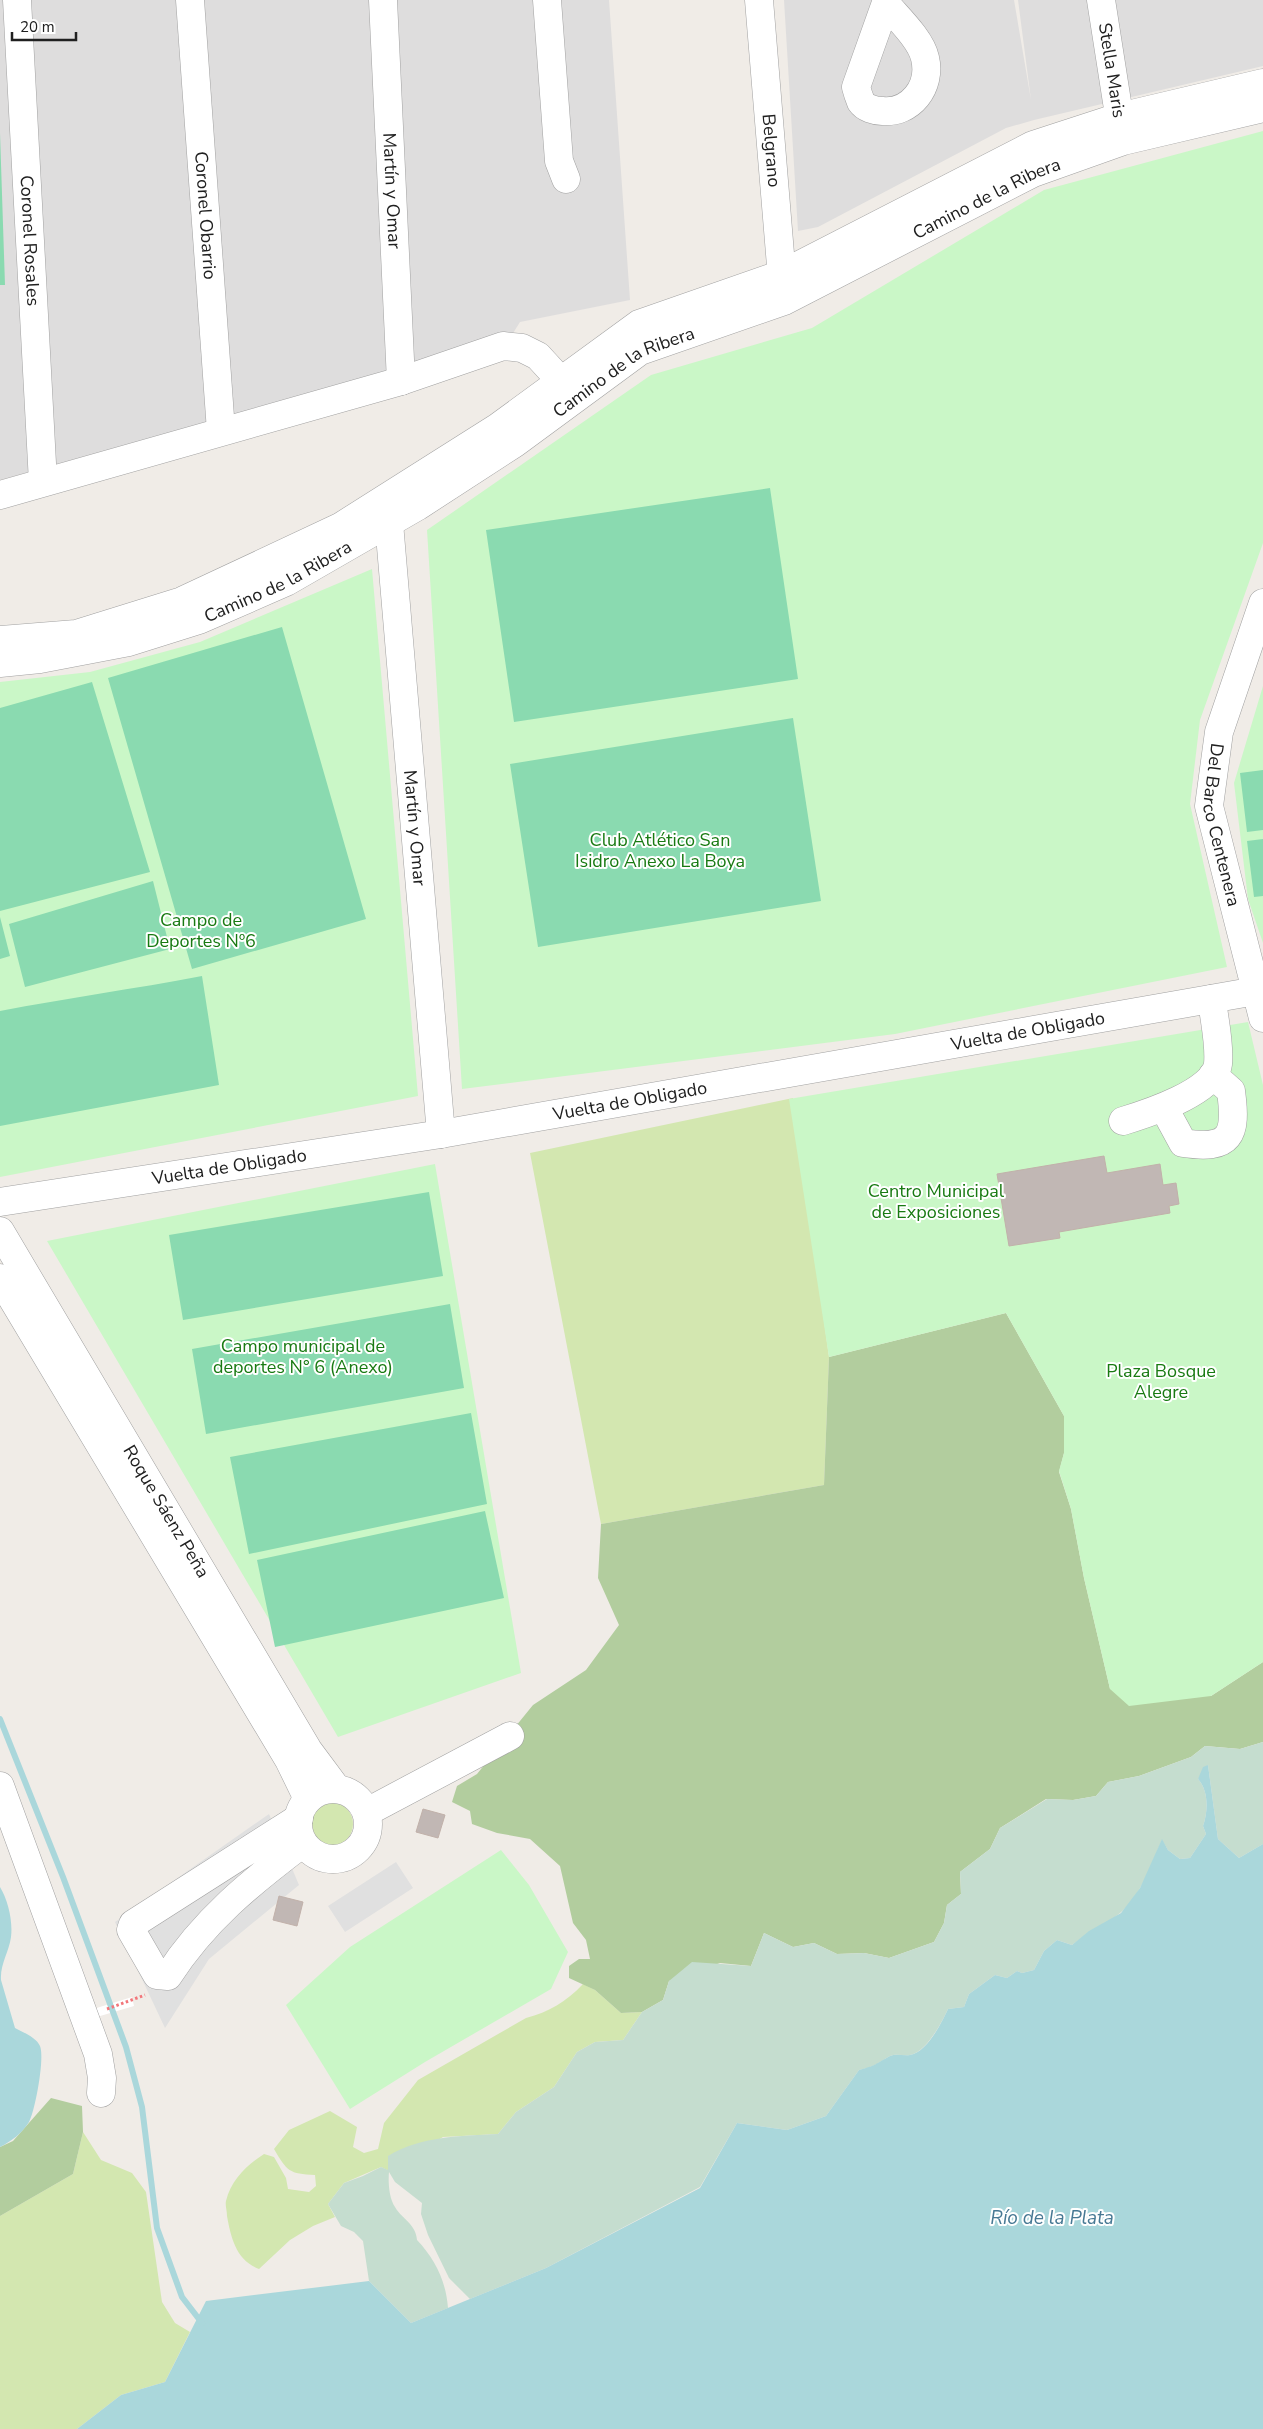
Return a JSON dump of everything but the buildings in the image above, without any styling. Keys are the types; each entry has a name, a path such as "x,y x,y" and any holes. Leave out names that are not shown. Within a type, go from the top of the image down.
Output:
{"street":[{"name":"Coronel Rosales","path":"17,0 43,482"},
{"name":"Coronel Obarrio","path":"190,0 222,431"},
{"name":"Martín y Omar","path":"383,0 401,381"},
{"path":"547,0 559,161 566,179"},
{"name":"Belgrano","path":"759,0 783,287"},
{"name":"Stella Maris","path":"1101,0 1121,129"},
{"name":"Camino de la Ribera","path":"1121,129 1263,83"},
{"name":"Camino de la Ribera","path":"0,663 40,659 129,642 199,620 286,582 389,523 515,443 640,350 783,287 1033,145 1121,129 1263,108"},
{"name":"Camino de la Ribera","path":"0,640 76,634 182,601 340,527 498,427 639,324 783,287"},
{"name":"Camino de la Ribera","path":"0,495 401,381 503,346 522,348 538,356 560,380"},
{"name":"Martín y Omar","path":"389,523 441,1134"},
{"name":"Del Barco Centenera","path":"1256,991 1209,806 1219,732 1263,604"},
{"path":"1256,991 1263,1018"},
{"name":"Vuelta de Obligado","path":"0,1202 441,1134 1256,991"},
{"path":"1123,1121 1164,1108 1192,1093 1213,1075 1218,1065 1212,999"},
{"path":"1164,1108 1183,1143 1204,1146 1218,1144 1228,1135 1235,1118 1231,1091 1213,1075"},
{"name":"Roque Sáenz Peña","path":"0,1232 308,1750 337,1789 346,1791 359,1799 367,1812 369,1827 365,1841 355,1853 337,1860 318,1856 303,1820 289,1760 0,1278"},
{"path":"367,1812 510,1736"},
{"path":"0,1786 98,2054 102,2078 101,2093"},
{"path":"303,1820 133,1924 131,1930 157,1975 168,1976 188,1945 242,1890 303,1820 319,1793 337,1789"}],"path":[{"path":"98,2012 133,2001"}],"shaded area":[{"path":"0,0 609,0 630,300 520,322 510,338 0,480"},
{"path":"784,0 1014,0 1031,100 1018,0 1263,0 1263,66 1006,128 818,227 798,231"},
{"path":"269,1814 299,1885 209,1959 165,2028 115,1922"},
{"path":"396,1862 413,1888 345,1932 328,1906"}],"green space":[{"name":"Club Atlético San Isidro Anexo La Boya","path":"1263,131 1263,543 1200,720 1190,804 1227,967 895,1034 462,1089 427,530 651,375 812,328 1044,190"},
{"path":"0,133 5,285 0,285"},
{"path":"770,488 798,679 514,722 486,530"},
{"name":"Campo de Deportes Nº6","path":"372,569 418,1096 0,1177 0,682 90,672 200,642"},
{"path":"282,627 366,919 192,969 108,678"},
{"path":"92,682 150,872 0,911 0,708"},
{"path":"1263,686 1263,943 1248,899 1234,783"},
{"name":"Club Atlético San Isidro Anexo La Boya","path":"793,718 821,901 538,947 510,764"},
{"path":"1263,770 1263,830 1247,832 1240,773"},
{"path":"1263,839 1263,896 1254,897 1247,841"},
{"path":"153,881 170,949 25,987 9,924"},
{"path":"0,917 10,956 0,959"},
{"path":"202,976 219,1085 0,1126 0,1011"},
{"path":"1248,1022 1263,1085 1263,1662 1211,1696 1129,1706 1110,1689 1084,1578 1071,1509 1059,1471 1064,1453 1064,1416 1006,1313 829,1357 789,1099"},
{"path":"793,1098 829,1357 824,1485 601,1524 530,1153"},
{"name":"Campo municipal de deportes N° 6 (Anexo)","path":"435,1164 521,1673 338,1737 47,1241"},
{"path":"429,1192 443,1276 183,1320 169,1235"},
{"path":"450,1304 464,1388 206,1434 192,1349"},
{"path":"1006,1313 1064,1416 1064,1453 1059,1472 1071,1509 1084,1578 1110,1689 1211,1696 1263,1662 1263,1742 1240,1749 1205,1746 1191,1757 1139,1776 1108,1782 1096,1796 1073,1800 1046,1799 1000,1828 990,1849 960,1872 961,1894 947,1905 944,1923 934,1942 889,1958 864,1953 837,1954 814,1943 793,1947 764,1933 751,1966 720,1963 669,1981 663,2000 642,2012 621,2013 595,1990 569,1978 569,1966 579,1959 590,1959 586,1940 573,1923 560,1866 530,1839 497,1833 472,1824 470,1811 452,1802 457,1786 477,1774 533,1705 586,1670 619,1625 598,1578 601,1524 824,1485 829,1357"},
{"path":"471,1413 487,1504 249,1554 230,1457"},
{"path":"485,1511 504,1598 275,1647 257,1560"},
{"path":"1263,1742 1263,1844 1239,1858 1218,1839 1208,1765 1198,1779 1206,1795 1207,1808 1203,1826 1206,1834 1190,1858 1180,1859 1168,1850 1162,1840 1140,1889 1120,1913 1072,1945 1057,1940 1044,1951 1034,1970 1022,1973 1017,1971 1007,1978 995,1975 969,1994 964,2007 948,2009 922,2049 910,2055 892,2055 872,2066 859,2070 826,2116 787,2130 737,2123 700,2187 546,2268 470,2299 449,2278 428,2235 421,2214 422,2203 395,2182 389,2172 391,2199 398,2211 414,2230 417,2240 434,2263 445,2289 448,2308 411,2323 369,2281 363,2241 354,2232 341,2226 328,2204 344,2183 381,2167 388,2170 388,2156 413,2144 441,2138 498,2134 516,2112 554,2087 577,2052 595,2042 623,2040 642,2012 663,2000 669,1981 692,1962 751,1966 764,1933 793,1947 814,1943 837,1954 864,1953 889,1958 934,1942 944,1923 947,1905 961,1894 960,1872 990,1849 1000,1828 1047,1799 1073,1800 1096,1796 1108,1782 1139,1776 1191,1757 1205,1746 1240,1749"},
{"path":"331,1802 343,1806 349,1812 353,1824 349,1836 343,1842 331,1846 319,1842 313,1836 309,1824 313,1812 319,1806"},
{"path":"501,1850 529,1885 568,1952 551,1989 425,2062 350,2109 286,2005 350,1947"},
{"path":"583,1984 595,1990 621,2013 642,2012 623,2040 595,2042 577,2052 554,2087 516,2112 498,2134 443,2137 389,2171 381,2167 344,2183 328,2204 335,2217 313,2226 290,2240 259,2269 251,2265 240,2254 230,2232 226,2203 232,2186 246,2168 264,2154 274,2157 286,2178 288,2189 309,2192 316,2186 315,2175 299,2174 290,2170 282,2162 274,2149 289,2130 330,2111 357,2127 353,2147 364,2153 378,2149 384,2123 418,2080 526,2018 542,2013 557,2005"},
{"path":"51,2098 82,2106 83,2132 73,2174 0,2216 0,2147 13,2141"},
{"path":"83,2132 101,2160 132,2173 146,2192 162,2302 175,2323 190,2332 165,2382 121,2395 77,2429 0,2429 0,2216 73,2174"}],"water":[{"name":"Río de la Plata","path":"1208,1765 1218,1839 1239,1858 1263,1844 1263,2429 77,2429 121,2395 165,2382 206,2301 369,2281 411,2323 546,2268 700,2188 737,2123 787,2130 826,2116 859,2070 872,2066 892,2055 910,2055 922,2049 933,2036 948,2009 964,2007 969,1994 995,1975 1007,1978 1017,1971 1022,1973 1034,1970 1044,1951 1057,1940 1072,1945 1089,1931 1121,1913 1140,1888 1162,1839 1168,1850 1180,1859 1190,1858 1206,1834 1203,1826 1207,1808 1206,1795 1198,1779 1203,1767"},
{"path":"0,1887 9,1911 11,1924 10,1942 2,1969 1,1980 15,2028 36,2040 40,2046 41,2061 36,2096 29,2122 23,2130 0,2147"}],"pier":[{"path":"132,1997 134,2006 90,2019 87,2011"}],"waterway":[{"path":"0,1719 63,1877 126,2047 142,2107 157,2228 182,2297 202,2323"}],"park label":[{"name":"Centro Municipal de Exposiciones","path":"936,1201"},
{"name":"Plaza Bosque Alegre","path":"1161,1381"}]}
